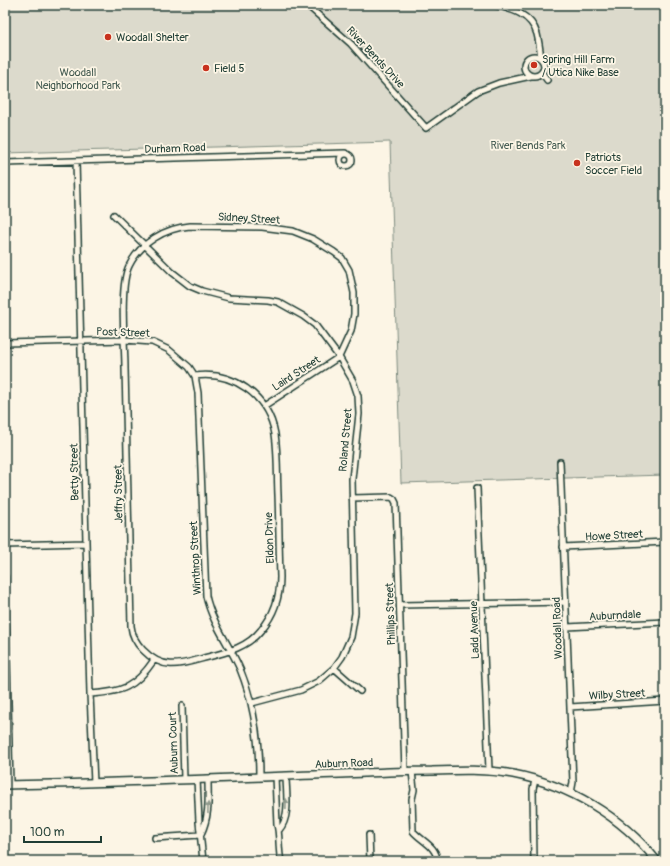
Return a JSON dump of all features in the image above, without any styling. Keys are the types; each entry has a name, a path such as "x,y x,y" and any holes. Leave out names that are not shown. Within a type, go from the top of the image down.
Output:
{"main road":[{"name":"Auburn Road","path":"7,785 409,771 490,770 535,780 571,792 618,823 633,835 656,861"}],"street":[{"name":"River Bends Drive","path":"307,5 351,44 426,128 478,91 499,83 523,78"},
{"path":"496,5 513,10 526,17 535,29 544,67 542,73"},
{"path":"523,78 525,72 525,62 528,58 534,56 540,50"},
{"path":"534,56 541,58"},
{"path":"525,72 531,76"},
{"path":"523,78 542,73"},
{"path":"542,73 547,80"},
{"path":"335,154 340,163 345,166 352,162 351,156 345,153 340,157 340,163"},
{"name":"Durham Road","path":"5,163 345,153"},
{"name":"Betty Street","path":"76,161 90,694 94,783"},
{"name":"Roland Street","path":"114,215 181,280 202,291 229,298 278,302 291,308 315,325 339,357 353,381 358,396 359,414 352,479 354,623 348,645 334,668 319,681 301,690 252,703"},
{"name":"Sidney Street","path":"145,245 159,235 170,230 190,226 279,228 304,235 319,242 342,258 349,270 352,284 354,305 353,324 339,357"},
{"name":"Jeffry Street","path":"145,245 134,257 129,266 124,290 131,626 136,643 154,660"},
{"name":"Post Street","path":"5,343 141,340 159,344 169,350 189,367 195,376"},
{"name":"Laird Street","path":"264,406 339,357"},
{"path":"195,376 205,374 232,379 248,389 264,406"},
{"name":"Winthrop Street","path":"195,376 198,393 206,596 214,622 231,650 252,703 257,736 259,777"},
{"name":"Eldon Drive","path":"231,650 246,644 261,630 274,610 280,588 276,444 273,426 264,406"},
{"name":"Woodall Road","path":"560,462 573,782 571,792"},
{"name":"Ladd Avenue","path":"477,488 490,770"},
{"name":"Phillips Street","path":"352,498 391,497 396,503 409,771 414,790 412,799 413,831 431,847 435,852 437,861"},
{"name":"Howe Street","path":"563,547 665,542"},
{"path":"5,545 86,543"},
{"path":"5,577 7,785"},
{"path":"400,605 566,602"},
{"name":"Auburndale","path":"567,627 665,622"},
{"path":"90,694 115,692 127,686 141,676 154,660 162,663 179,664 231,650"},
{"path":"334,668 360,691"},
{"name":"Wilby Street","path":"570,707 665,701"},
{"name":"Auburn Court","path":"182,706 184,780"},
{"path":"275,776 278,844 281,861"},
{"path":"278,830 282,826 286,816 286,776"},
{"path":"197,779 203,861"},
{"path":"200,835 208,813 208,779"},
{"path":"534,861 533,789 535,780"},
{"path":"155,838 200,835"},
{"path":"369,835 370,861"}],"green space":[{"name":"River Bends Park","path":"5,5 665,5 665,475 401,483 390,142 5,153"}],"place":[{"name":"Woodall Shelter","path":"108,37"},
{"name":"Spring Hill Farm / Utica Nike Base","path":"534,65"},
{"name":"Field 5","path":"206,68"},
{"name":"Patriots Soccer Field","path":"577,163"}],"park label":[{"name":"Woodall Neighborhood Park","path":"78,78"}]}
